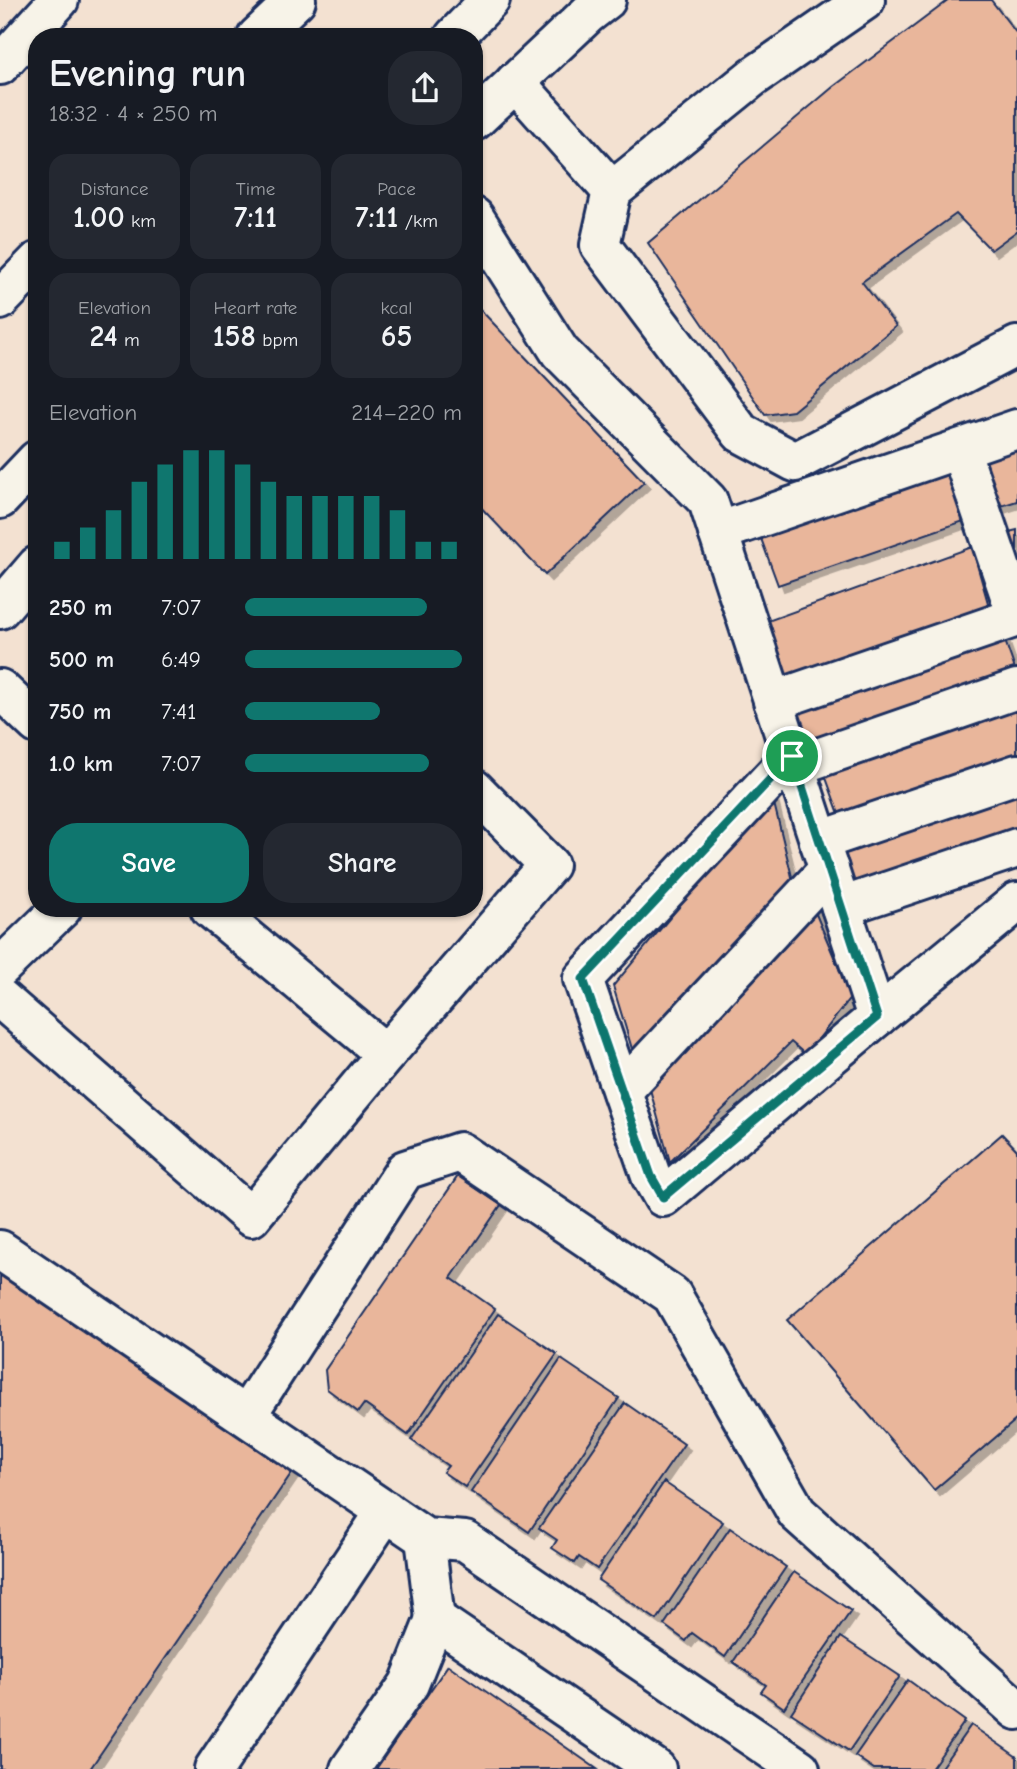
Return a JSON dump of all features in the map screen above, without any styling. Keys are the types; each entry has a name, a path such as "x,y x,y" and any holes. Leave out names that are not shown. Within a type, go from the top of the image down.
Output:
{"main road":[{"path":"34,28 59,0"},
{"path":"266,28 296,0"},
{"path":"463,28 490,0"},
{"path":"483,112 606,0"},
{"path":"865,0 753,77 612,191 600,245 741,433 795,462 1017,346"},
{"path":"0,65 28,34"},
{"path":"515,82 612,191"},
{"path":"483,231 560,352 708,501 877,1017"},
{"path":"0,300 28,271"},
{"path":"718,532 1017,429"},
{"path":"773,701 1017,617 960,449"},
{"path":"0,499 28,469"},
{"path":"0,609 28,576"},
{"path":"1017,689 793,761 583,979 651,1176 663,1197 1017,902"},
{"path":"0,690 28,716"},
{"path":"622,1091 824,855 1017,774"},
{"path":"0,998 251,1217 386,1054 549,865 483,798"},
{"path":"841,907 1017,848"},
{"path":"0,968 53,917"},
{"path":"221,917 386,1054"},
{"path":"246,1416 405,1170 460,1152 672,1295 797,1513 1017,1710"},
{"path":"0,1250 425,1538 465,1541 800,1769"},
{"path":"214,1769 386,1511"},
{"path":"350,1769 409,1684 435,1619 425,1538"},
{"path":"435,1619 656,1769"}],"building":[{"path":"949,0 991,0 1017,34 1017,231 991,250 956,214 862,282 896,326 793,411 765,415 648,243 833,87"},
{"path":"483,312 644,482 545,575 483,510"},
{"path":"1017,443 1017,501 995,508 976,457"},
{"path":"946,469 964,521 778,585 759,533"},
{"path":"1017,530 1017,554 1009,532"},
{"path":"972,547 990,610 784,684 762,623"},
{"path":"1003,635 1017,675 806,747 792,707"},
{"path":"1017,700 1017,754 842,822 825,775"},
{"path":"1017,787 1017,831 853,887 840,848"},
{"path":"772,795 794,885 636,1062 613,986"},
{"path":"813,907 851,997 806,1055 791,1042 670,1162 648,1082"},
{"path":"1002,1134 1017,1150 1017,1419 934,1490 787,1320"},
{"path":"458,1176 501,1205 451,1278 495,1309 408,1435 364,1404 358,1412 327,1389 325,1370"},
{"path":"0,1263 297,1465 90,1769 0,1769"},
{"path":"498,1314 557,1354 465,1487 443,1472 448,1466 411,1440"},
{"path":"561,1359 619,1398 529,1532 471,1492"},
{"path":"625,1403 684,1444 597,1569 579,1557 575,1563 552,1548 557,1540 539,1528"},
{"path":"664,1482 723,1522 657,1620 598,1580"},
{"path":"730,1528 786,1567 725,1657 692,1633 686,1641 664,1625"},
{"path":"794,1572 851,1611 784,1708 761,1692 766,1685 733,1662"},
{"path":"841,1637 900,1676 849,1751 791,1713"},
{"path":"448,1665 597,1769 376,1769"},
{"path":"908,1680 965,1721 931,1769 874,1769 855,1756"},
{"path":"971,1725 1017,1757 1017,1769 940,1769"}],"route":[{"path":"792,756 877,1017 663,1197 651,1176 583,979 792,756"}]}
